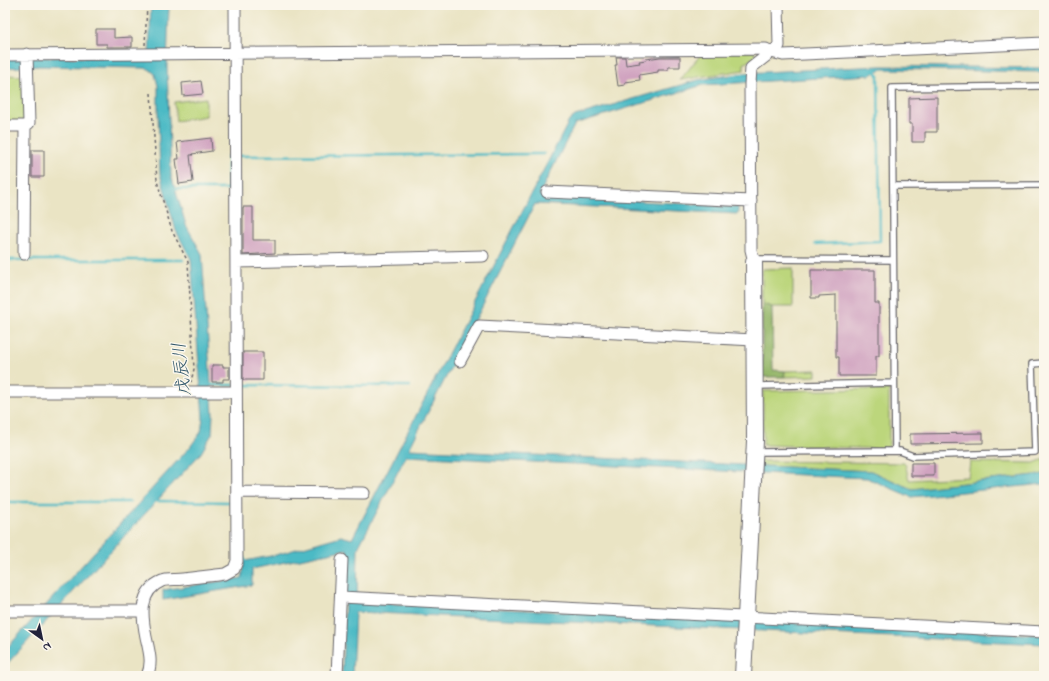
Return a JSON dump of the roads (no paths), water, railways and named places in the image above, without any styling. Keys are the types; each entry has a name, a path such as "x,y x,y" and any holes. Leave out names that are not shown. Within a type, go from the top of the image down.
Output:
{"street":[{"path":"147,676 150,670 151,657 144,628 142,611 144,599 150,590 162,581 225,574 234,569 237,561 235,5"},
{"path":"743,676 754,463 754,340 753,261 751,250 750,202 750,84 751,68 778,46 778,5"},
{"path":"5,54 236,54 766,48 771,52 783,55 1044,43"},
{"path":"24,254 25,126 29,123 27,54"},
{"path":"5,126 25,126"},
{"path":"547,192 750,202"},
{"path":"236,262 483,256"},
{"path":"460,361 479,326 754,340"},
{"path":"5,392 216,392 236,387"},
{"path":"237,492 364,493"},
{"path":"337,676 342,560"},
{"path":"341,597 746,624 1044,632"},
{"path":"5,611 142,611"}],"lane":[{"path":"895,450 892,88 1044,86"},
{"path":"893,186 1044,185"},
{"path":"753,261 893,260"},
{"path":"754,463 895,450 900,450 913,456 1035,452 1032,364 1044,363"},
{"path":"754,386 894,383"}],"water":[{"path":"151,5 169,5 167,67 171,175 186,225 202,254 213,414 212,434 201,453 5,666 5,650 190,447 201,432 203,418 191,259 176,231 160,174 158,86 155,74 149,69 144,68 39,66 5,68 5,57 149,58"},
{"path":"879,66 1044,68 1044,72 881,69 870,75 703,85 575,124 539,195 738,207 738,214 535,204 409,449 871,471 912,489 1044,474 1044,484 911,497 867,478 406,456 358,548 357,602 1044,635 1044,644 355,612 352,676 342,676 347,549 252,569 252,585 163,600 163,590 242,578 245,561 276,555 341,536 352,539 569,121 575,116 698,80 745,73"}],"waterway":[{"path":"815,244 880,241 878,74 874,70"},
{"path":"239,156 544,154"},
{"path":"173,189 228,189 228,156 232,156"},
{"path":"5,260 183,260"},
{"path":"209,384 234,385"},
{"path":"239,385 410,386"},
{"path":"157,501 230,502"},
{"path":"5,502 130,502"},
{"path":"242,552 245,561"}],"water label":[{"name":"戊辰川","path":"183,369"}]}
